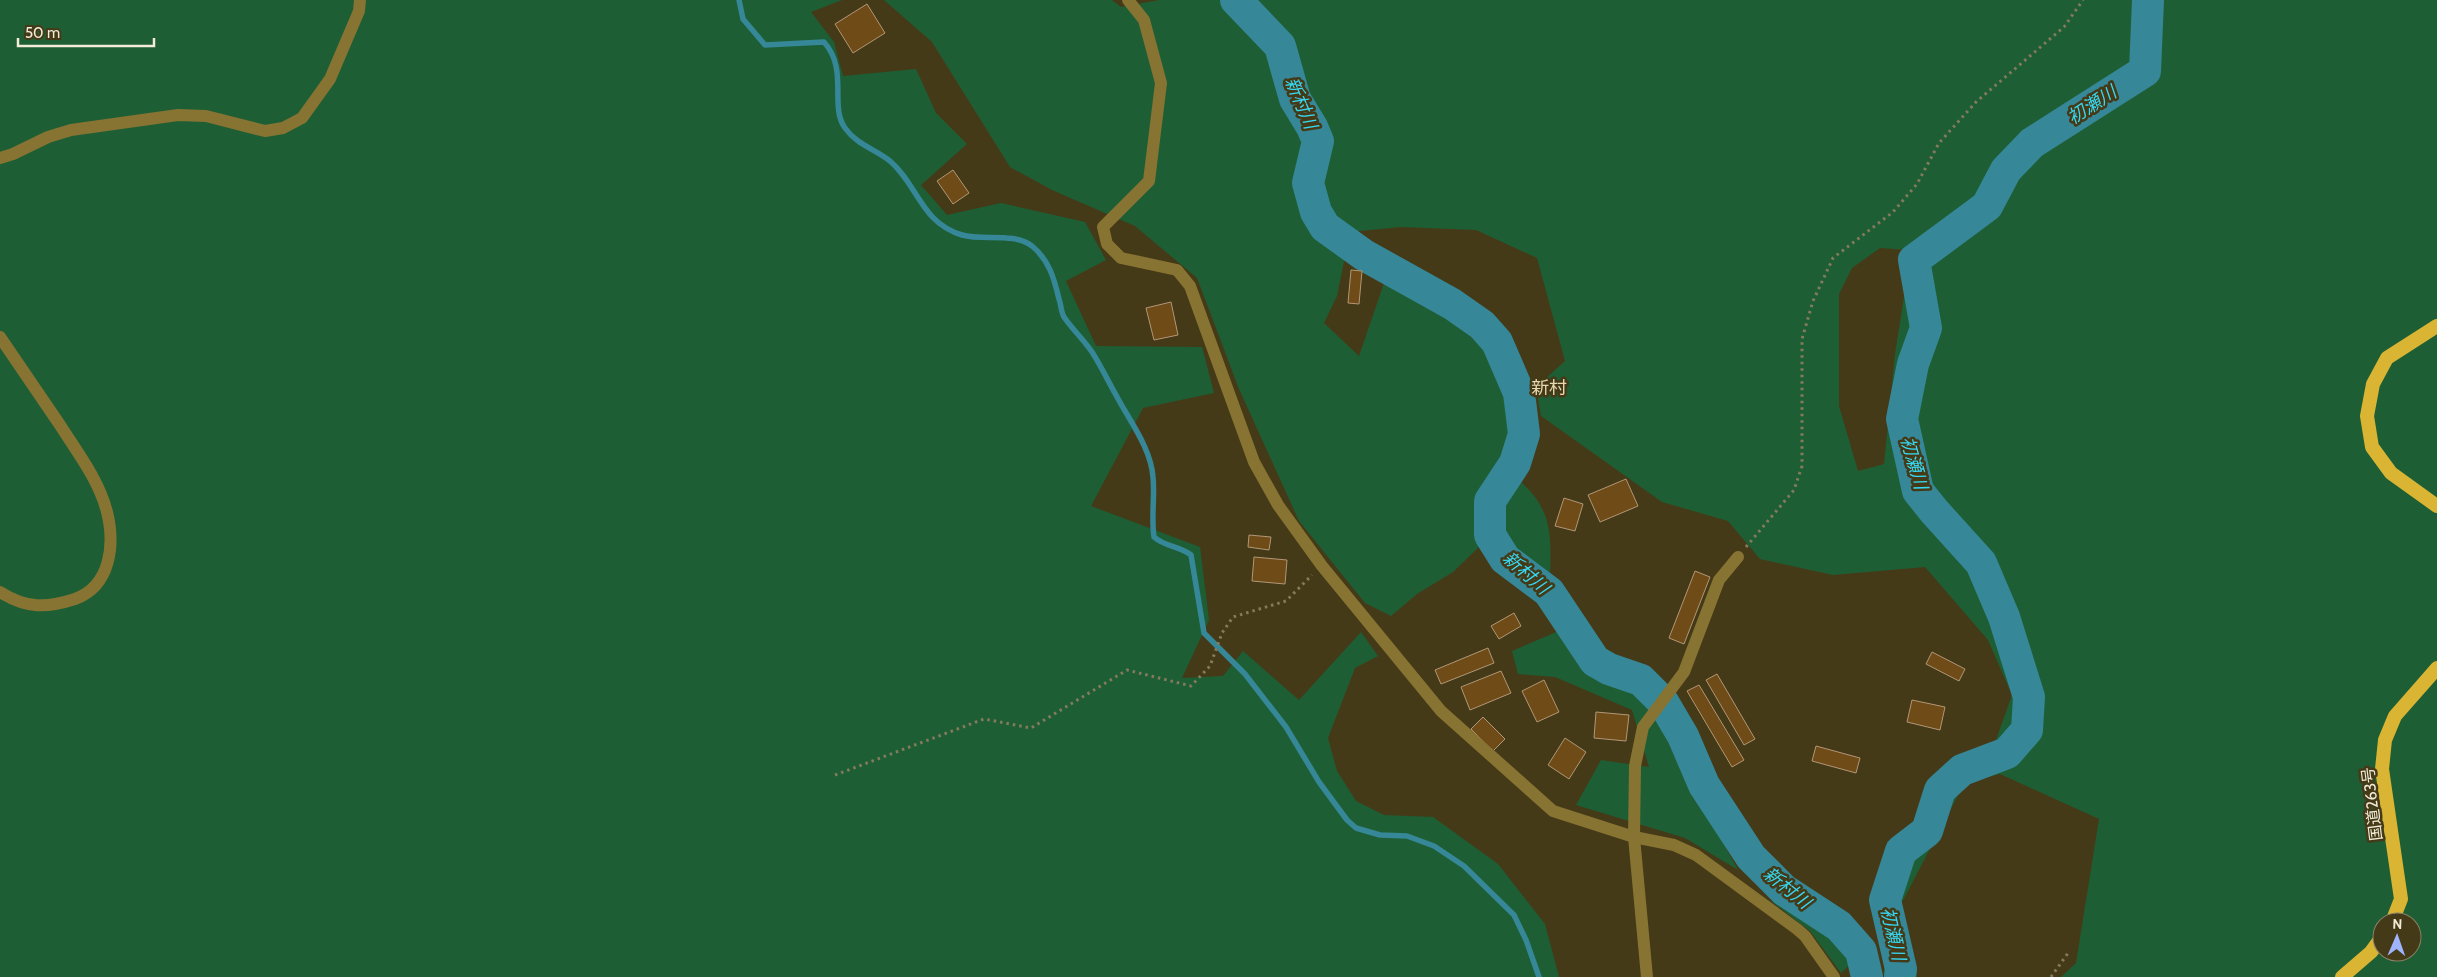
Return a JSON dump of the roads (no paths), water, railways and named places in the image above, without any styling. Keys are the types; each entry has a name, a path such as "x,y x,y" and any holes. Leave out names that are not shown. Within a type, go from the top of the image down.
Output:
{"highway":[{"path":"2437,326 2387,358 2373,384 2367,416 2372,447 2391,473 2437,506"},
{"name":"国道263号","path":"2396,912 2401,899 2382,769 2385,740 2396,716 2437,668"},
{"path":"2342,977 2372,951"}],"street":[{"path":"0,158 13,154 48,136 71,130 178,115 206,116 265,131 283,128 302,118 330,80 359,11 360,0"},
{"path":"1128,0 1144,20 1161,83 1149,181 1103,227 1107,244 1121,258 1177,270 1190,286 1254,462 1278,505 1322,566 1441,711 1553,811 1634,837 1674,845 1696,856 1805,936 1834,977"},
{"path":"0,337 82,458 96,483 107,512 110,543 108,562 102,580 83,596 55,606 38,607 0,592"},
{"path":"1648,977 1634,837 1634,766 1643,727 1684,672 1719,580 1738,557"}],"waterway":[{"path":"739,0 743,19 765,45 824,42 836,64 838,109 845,128 855,139 890,161 937,222 948,229 970,237 1016,239 1032,246 1043,257 1053,277 1064,317 1092,352 1144,445 1153,477 1154,537 1191,555 1204,633 1245,674 1286,727 1319,782 1347,820 1356,828 1380,835 1407,836 1434,846 1464,866 1514,915 1526,940 1539,977"},
{"name":"新村川","path":"1236,0 1280,46 1295,99 1318,141 1308,183 1316,212 1325,227 1364,255 1452,304 1482,325 1497,342 1519,393 1524,434 1515,463 1490,501 1490,535 1505,559 1549,592 1595,661 1609,669 1641,680 1663,702 1683,736 1704,785 1751,857 1784,890 1839,926 1861,951 1867,977"},
{"name":"初瀬川","path":"1900,977 1901,969 1885,900 1901,851 1927,831 1940,790 1962,770 2007,753 2027,730 2029,697 2004,617 1981,563 1918,491 1902,419 1913,364 1926,328 1914,260 1987,206 2006,170 2032,143 2145,71 2148,0"}],"district":[{"name":"新村","path":"1549,388"}]}
